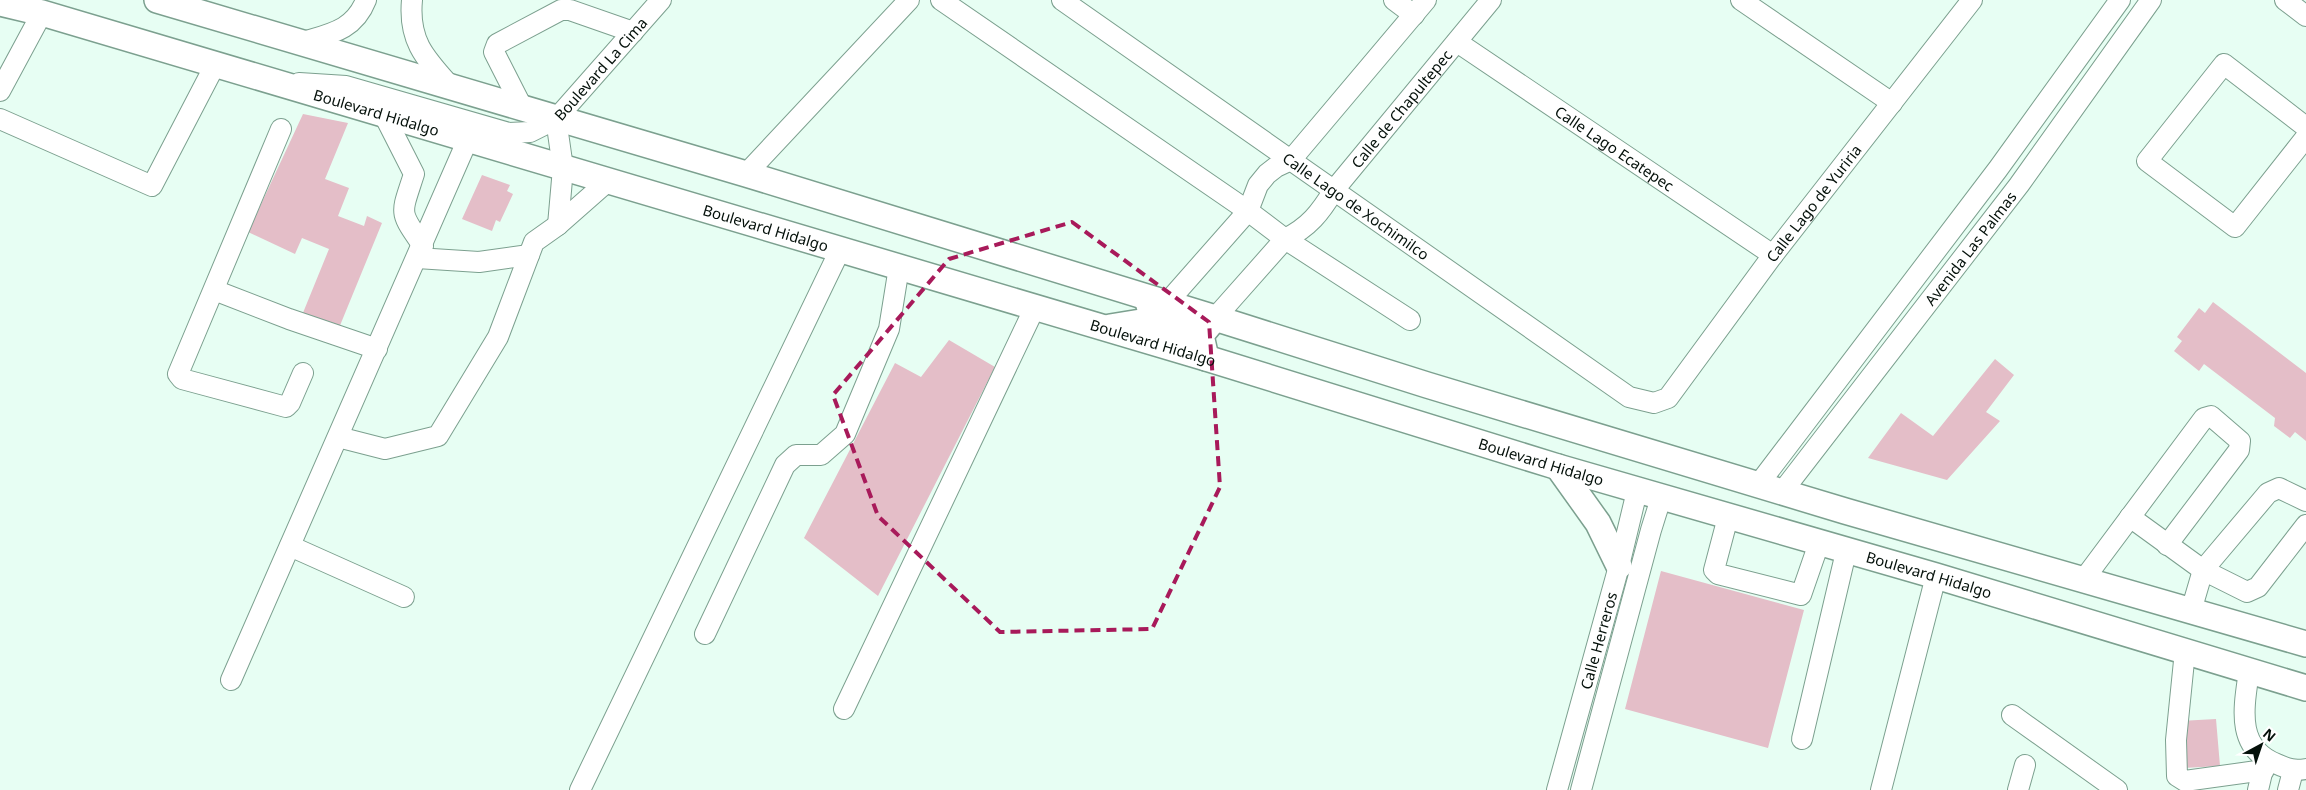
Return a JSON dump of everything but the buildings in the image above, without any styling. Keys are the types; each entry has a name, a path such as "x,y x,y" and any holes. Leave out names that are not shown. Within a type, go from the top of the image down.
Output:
{"main road":[{"path":"158,0 746,174 1215,318 1427,386 1758,485 2306,644"},
{"name":"Boulevard Hidalgo","path":"0,3 42,13 1106,328 1637,491 1846,552 1936,576 2306,688"},
{"path":"1106,328 1153,320 1157,301"},
{"path":"1206,358 1201,336 1215,318"},
{"path":"1558,467 1598,523 1619,566"}],"street":[{"path":"300,43 342,30 362,12 366,0"},
{"path":"412,0 410,17 414,38 426,60 452,88"},
{"name":"Boulevard La Cima","path":"270,81 346,86 509,133 530,132 556,119 661,0"},
{"path":"746,174 908,0"},
{"path":"941,0 1286,239 1410,320"},
{"name":"Calle Lago de Xochimilco","path":"1062,0 1628,397 1654,403"},
{"path":"1206,358 1179,334 1157,301 1248,211 1262,179 1276,167 1291,160 1420,7 1394,0"},
{"name":"Calle de Chapultepec","path":"1106,328 1179,334 1215,318 1286,239 1311,223 1334,190 1491,0"},
{"path":"1742,0 1892,103"},
{"name":"Calle Lago de Yuriria","path":"1654,403 1668,398 1773,255 1972,0"},
{"name":"Avenida Las Palmas","path":"1758,485 1998,168 2120,0"},
{"name":"Avenida Las Palmas","path":"1782,492 2019,185 2151,0"},
{"path":"523,109 494,52 497,44 561,10 570,10 632,32"},
{"path":"0,91 42,13"},
{"name":"Calle Lago Ecatepec","path":"1456,42 1773,255"},
{"path":"2306,126 2224,64 2147,161 2235,227 2306,137"},
{"path":"0,119 152,186 215,65"},
{"path":"384,114 414,174 403,211 404,219 420,252"},
{"path":"556,119 563,168 558,225"},
{"path":"282,129 178,374 179,377 286,407 290,403 303,373"},
{"path":"231,680 468,139"},
{"path":"1998,168 2019,185"},
{"path":"338,437 385,449 438,436 498,337 534,242 558,225 608,181"},
{"path":"580,790 840,250"},
{"path":"420,252 479,262 529,255"},
{"path":"705,634 785,465 796,455 821,455 845,434 888,329 899,267"},
{"path":"214,290 289,319 377,349"},
{"path":"844,709 1035,307"},
{"path":"2084,579 2204,418 2211,416 2240,441 2239,450 2167,545"},
{"path":"1802,427 1821,442"},
{"path":"2191,611 2203,570 2268,493 2279,488 2306,501"},
{"name":"Calle Herreros","path":"1557,790 1619,566 1637,491"},
{"name":"Calle Herreros","path":"1581,790 1661,498"},
{"path":"2130,516 2203,570 2247,592 2258,587 2306,525"},
{"path":"1728,517 1714,570 1718,574 1801,595 1819,543"},
{"path":"290,546 404,597"},
{"path":"1802,739 1846,552"},
{"path":"1881,790 1936,576"},
{"path":"2185,651 2176,740 2177,776 2185,781 2264,765 2296,777"},
{"path":"2249,671 2245,699 2245,727 2246,734 2264,765 2258,790"},
{"path":"2012,715 2117,790"},
{"path":"2018,790 2025,765"}],"highlighted area":[{"path":"1072,222 1209,322 1220,487 1152,629 1000,632 878,516 833,395 949,259"}]}
